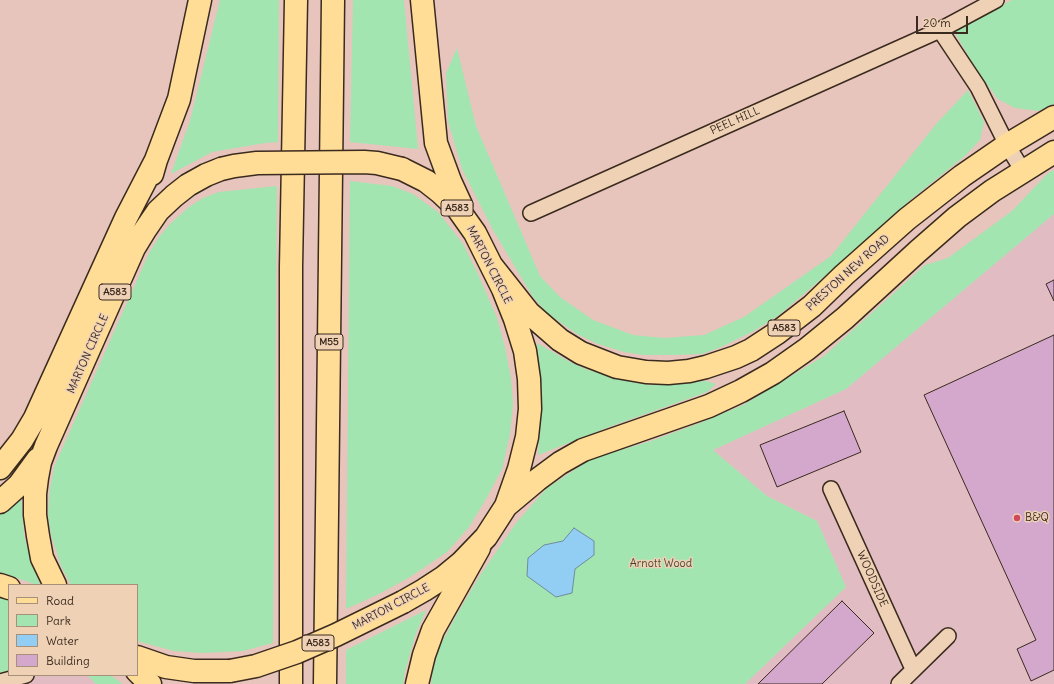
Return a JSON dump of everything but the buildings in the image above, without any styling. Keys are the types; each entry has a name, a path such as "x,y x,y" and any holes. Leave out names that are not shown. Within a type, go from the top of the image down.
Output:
{"main road":[{"path":"134,248 156,160 179,99 200,0"},
{"path":"290,684 291,267 296,0"},
{"name":"M55","path":"325,684 333,0"},
{"path":"422,0 436,144 450,181 475,232"},
{"name":"PRESTON NEW ROAD","path":"491,265 530,313 560,340 581,353 617,367 646,372 668,372 706,367 736,358 777,333 812,306 844,275 907,219 962,176 1007,145 1054,117"},
{"name":"A583","path":"506,506 560,463 583,450 709,406 741,391 773,373 807,349 845,318 957,217 992,191 1054,152"},
{"path":"0,468 22,440 35,418 126,218 156,160"},
{"name":"MARTON CIRCLE","path":"55,584 42,558 35,515 35,494 40,462 134,248 158,211 174,196 206,175 221,169 257,163 377,163 402,169 426,181 440,192 458,209 475,232 503,289 515,319 525,351 530,379 530,409 527,437 519,469 506,506 486,537 461,563 424,590 336,635 297,652 256,666 230,671 194,671 166,667 138,657"},
{"name":"A583","path":"0,502 19,485 34,466 46,446"},
{"path":"417,684 424,655 433,630 486,537"},
{"path":"138,672 150,684"}],"street":[{"name":"PEEL HILL","path":"531,213 940,30 996,0"},
{"path":"940,30 978,87 1007,145 1024,171"},
{"name":"WOODSIDE","path":"831,489 913,669"},
{"path":"899,684 948,636"},
{"path":"0,682 22,676"}],"shaded area":[{"path":"1054,214 1054,684 745,684 846,587 817,521 767,496 713,450 846,389"},
{"path":"23,676 88,676 96,684 0,684"}],"green space":[{"path":"220,0 279,0 278,142 212,152 171,174 190,121"},
{"path":"353,0 404,0 418,149 350,142"},
{"path":"1012,0 1054,0 1054,104 1039,111 1015,108 998,99 977,71 954,31"},
{"path":"457,48 476,126 540,276 560,297 593,320 633,335 665,338 704,335 744,317 831,256 937,123 968,90 984,122 980,140 965,156 909,201 873,235 778,316 752,332 719,348 702,354 643,355 624,352 598,344 577,334 547,313 533,297 493,230 462,169 448,121 446,73"},
{"name":"Arnott Wood","path":"1054,170 1054,214 846,389 713,450 767,496 817,521 846,587 745,684 431,684 433,669 440,646 457,614 481,574 516,523 547,488 591,459 651,441 743,405 824,356 925,265 948,258 1012,211 1048,173"},
{"path":"350,181 392,186 413,194 438,212 463,244 497,318 511,378 513,404 510,434 502,469 469,527 447,552 410,577 379,594 346,609"},
{"path":"277,186 273,643 243,651 203,653 174,651 138,641 138,584 70,584 61,566 51,535 48,515 50,488 54,467 149,253 159,237 171,223 189,207 203,198 219,192"},
{"path":"537,343 570,362 588,370 631,382 650,385 706,381 716,384 707,392 609,427 538,455 542,397"},
{"path":"21,497 24,536 40,584 34,584 0,572 0,514"},
{"path":"0,585 8,588 8,676 0,682"},
{"path":"426,610 415,636 403,684 346,684 346,650"},
{"path":"88,676 111,676 123,684 96,684"}],"water":[{"path":"574,528 594,541 594,555 575,569 572,593 556,597 527,576 528,558 544,545 563,541"}],"place":[{"name":"B&Q","path":"1017,518"}]}
